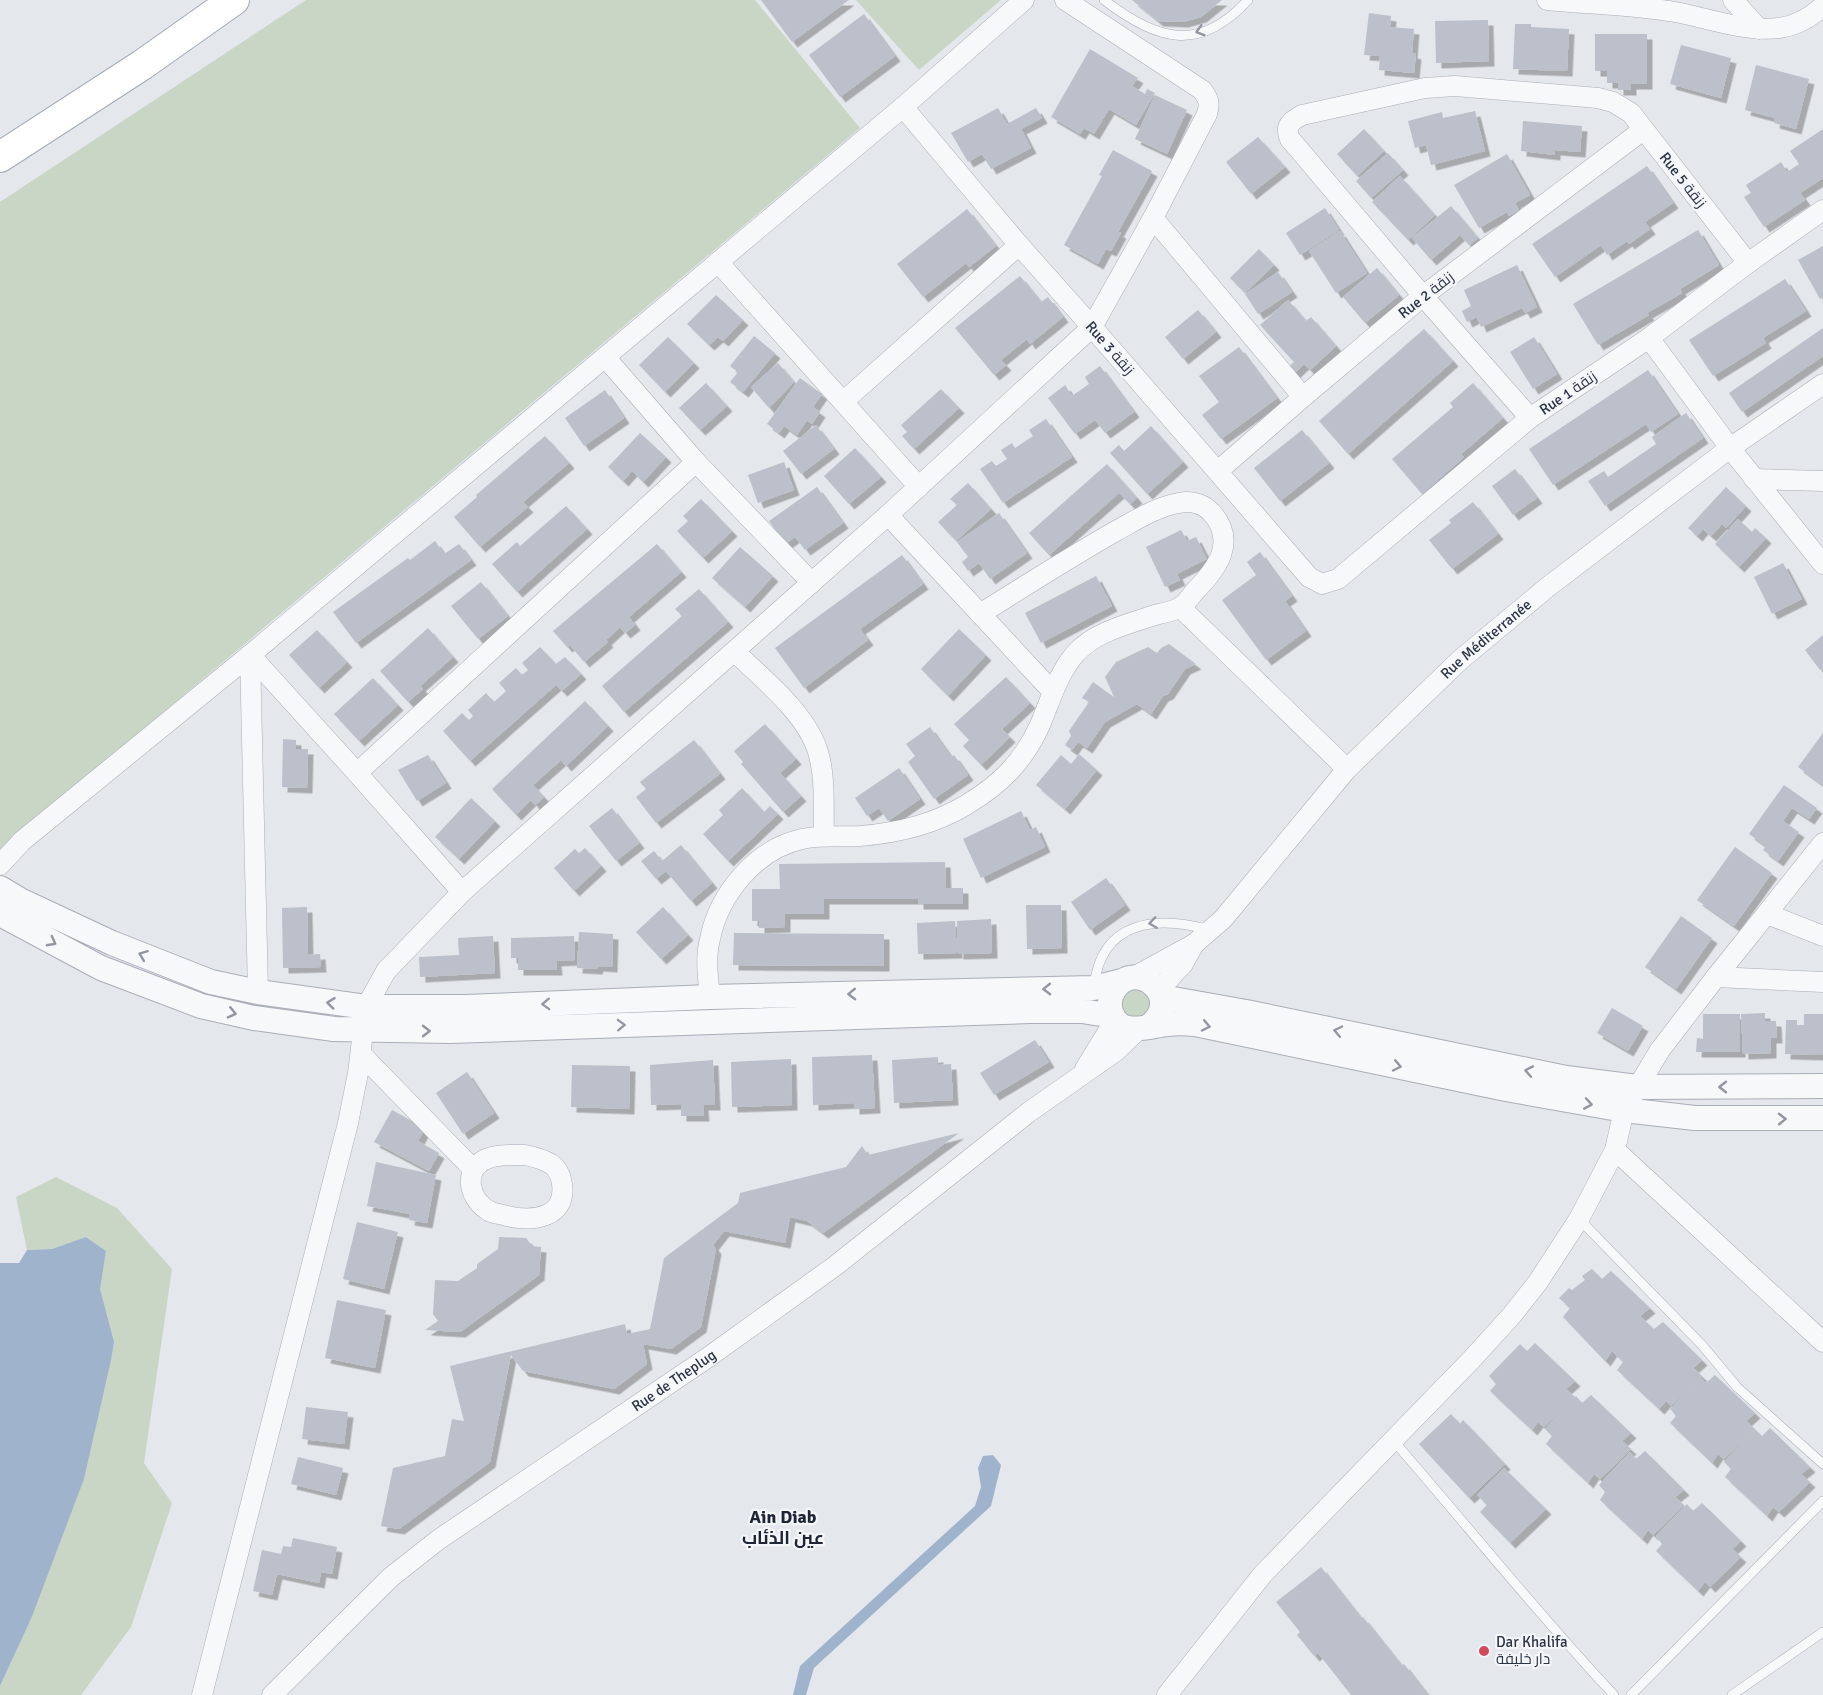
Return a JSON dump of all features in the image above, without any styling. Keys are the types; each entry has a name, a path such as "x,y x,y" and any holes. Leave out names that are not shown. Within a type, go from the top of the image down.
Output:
{"main road":[{"path":"0,157 142,65 234,0"}],"street":[{"path":"0,866 22,841 250,655 903,107 1024,0"},
{"path":"202,1695 348,1123 366,1007 386,971 462,892 888,515 1092,327 1153,218 1206,114 1209,105 1208,98 1192,83 1065,0"},
{"path":"1547,0 1673,12 1759,29 1780,28 1798,23 1823,6"},
{"path":"1733,0 1759,29"},
{"name":"Rue 5 زنقة","path":"1423,296 1290,139 1287,132 1293,120 1302,115 1425,88 1455,86 1572,95 1613,102 1631,114 1748,263"},
{"name":"Rue 3 زنقة","path":"903,107 1019,245 1309,577 1322,584"},
{"name":"Rue 2 زنقة","path":"1218,471 1423,296 1643,129"},
{"name":"Rue 1 زنقة","path":"1322,584 1338,579 1530,418 1649,338 1823,210"},
{"path":"1153,218 1303,397"},
{"path":"844,401 1019,245"},
{"path":"718,262 919,487"},
{"path":"1423,296 1530,418"},
{"path":"1649,338 1754,479 1815,542 1823,564"},
{"path":"604,357 696,462 812,583"},
{"name":"Rue Méditerranée","path":"1129,979 1194,944 1223,919 1347,770 1460,660 1549,586 1730,448 1823,384"},
{"path":"357,773 696,462"},
{"path":"1754,479 1823,481"},
{"path":"710,997 707,958 709,940 720,911 736,883 763,857 782,845 799,840 824,836 859,836 916,828 939,820 997,785 1021,760 1039,727 1064,670 1076,653 1091,640 1122,626 1180,607 1215,568 1223,553 1224,536 1211,512 1200,504 1182,502 1164,506 1097,542 980,614"},
{"path":"888,515 1053,692"},
{"path":"1180,607 1347,770"},
{"path":"735,652 795,712 810,735 818,752 822,782 824,836"},
{"path":"250,655 462,892"},
{"path":"250,655 258,992"},
{"path":"1167,1695 1263,1574 1512,1315 1554,1260 1579,1220 1616,1150 1624,1110 1660,1050 1823,843"},
{"path":"0,888 20,900 112,943 211,982 258,992 366,1007 466,1007 710,997 1094,988 1129,979 1148,980 1160,994 1566,1078 1637,1087 1823,1086"},
{"path":"0,914 102,968 201,1006 362,1043 450,1031 1006,1011 1082,1011 1114,1018 1130,1029 1178,1023 1195,1024 1506,1089 1624,1110 1695,1118 1823,1118"},
{"path":"1767,914 1823,936"},
{"name":"Rue Méditerranée","path":"1160,994 1183,964 1194,944"},
{"path":"1716,977 1823,982"},
{"path":"1082,1074 1114,1018 1110,1004 1111,997 1119,984 1129,979"},
{"path":"1082,1074 1116,1052 1144,1028 1155,1022 1160,1014 1160,994"},
{"path":"362,1043 473,1169"},
{"name":"Rue de Theplug","path":"272,1695 391,1577 438,1540 710,1356 835,1266 1029,1112 1082,1074"},
{"path":"1616,1150 1823,1342"},
{"path":"525,1155 542,1159 556,1168 560,1174 562,1199 558,1207 541,1218 515,1218 491,1212 479,1204 474,1197 470,1181 473,1169 492,1157 525,1155"}],"lane":[{"path":"1104,0 1141,26 1172,37 1204,32 1234,16 1248,0"},
{"path":"1094,988 1097,968 1103,954 1111,944 1131,929 1157,922 1189,924 1210,930"},
{"path":"1579,1220 1702,1345 1737,1387 1823,1464"},
{"path":"1392,1439 1564,1642 1614,1695"},
{"path":"1631,1695 1823,1501"},
{"path":"1732,1695 1823,1632"}],"green space":[{"path":"306,0 755,0 860,128 0,849 0,202"},
{"path":"856,0 1001,0 919,70"},
{"path":"1136,988 1151,995 1149,1016 1129,1018 1121,1004 1123,997"},
{"path":"56,1177 117,1208 172,1269 144,1463 172,1503 131,1627 81,1695 0,1695 0,1686 31,1619 111,1334 99,1289 106,1251 86,1237 52,1249 27,1250 16,1197"}],"water":[{"path":"86,1237 106,1251 100,1289 114,1342 111,1360 84,1479 31,1619 0,1686 0,1263 19,1263 27,1250 52,1249"},
{"path":"993,1455 1001,1465 991,1506 814,1668 806,1695 793,1695 800,1666 975,1506 981,1487 978,1468 983,1456"}],"building":[{"path":"761,0 849,0 792,42"},
{"path":"1132,0 1222,0 1201,17 1183,22 1158,21"},
{"path":"1369,13 1391,16 1390,27 1414,29 1412,53 1416,54 1414,73 1379,70 1380,56 1364,55"},
{"path":"864,14 895,56 840,97 809,55"},
{"path":"1488,20 1489,61 1436,63 1435,21"},
{"path":"1515,24 1569,29 1567,71 1513,69"},
{"path":"1595,34 1647,34 1647,84 1631,84 1631,90 1618,90 1618,83 1607,83 1607,71 1595,71"},
{"path":"1681,45 1731,58 1721,98 1670,84"},
{"path":"1090,49 1138,78 1132,86 1145,94 1147,89 1155,93 1136,125 1109,109 1094,134 1084,128 1080,134 1051,117"},
{"path":"1756,65 1809,79 1796,129 1774,123 1775,118 1745,110"},
{"path":"1155,95 1187,110 1167,154 1135,139"},
{"path":"998,108 1007,124 1036,108 1042,118 1021,129 1031,148 991,169 982,154 968,162 951,133"},
{"path":"1475,111 1485,151 1431,165 1426,145 1415,148 1408,121 1442,112 1443,118"},
{"path":"1523,121 1582,126 1580,152 1555,150 1555,155 1521,151"},
{"path":"1364,129 1384,151 1357,176 1337,154"},
{"path":"1823,129 1823,178 1800,193 1805,200 1764,227 1744,197 1751,193 1746,185 1781,162 1787,172 1799,164 1790,151"},
{"path":"1258,137 1285,167 1251,194 1226,162"},
{"path":"1113,150 1152,171 1118,232 1121,233 1111,251 1106,249 1098,264 1064,245 1102,176 1099,175"},
{"path":"1388,153 1403,170 1371,198 1356,181"},
{"path":"1507,154 1530,195 1515,203 1519,210 1509,216 1507,212 1479,228 1454,185"},
{"path":"1647,166 1673,203 1645,222 1650,229 1629,244 1627,241 1607,255 1601,245 1555,277 1532,244"},
{"path":"1400,176 1435,215 1408,240 1372,202"},
{"path":"1451,206 1478,238 1469,245 1460,235 1431,260 1412,238"},
{"path":"1325,208 1339,230 1300,255 1286,233"},
{"path":"967,209 996,246 969,267 966,263 923,297 897,264"},
{"path":"1698,230 1719,265 1680,289 1682,293 1647,313 1649,315 1598,345 1573,304"},
{"path":"1340,231 1367,273 1336,293 1309,251"},
{"path":"1823,246 1823,297 1820,299 1798,260"},
{"path":"1259,249 1274,265 1245,293 1230,278"},
{"path":"1517,265 1537,307 1525,313 1522,308 1481,327 1477,317 1467,322 1462,311 1471,306 1464,290"},
{"path":"1377,268 1399,295 1365,323 1343,297"},
{"path":"1278,272 1292,292 1258,314 1245,294"},
{"path":"1020,276 1041,302 1048,297 1063,317 1030,344 1027,339 1001,360 1006,365 994,375 955,328"},
{"path":"1785,279 1806,311 1763,338 1766,343 1713,376 1689,340"},
{"path":"716,295 743,320 723,341 718,337 709,345 687,324"},
{"path":"1288,300 1306,321 1311,317 1336,346 1310,370 1304,364 1291,376 1285,370 1294,362 1260,325"},
{"path":"1198,310 1216,332 1183,359 1165,337"},
{"path":"1823,328 1823,356 1742,412 1729,393"},
{"path":"1424,329 1453,361 1348,454 1319,421"},
{"path":"754,336 775,353 743,392 730,382 738,372 730,366"},
{"path":"668,337 694,363 665,392 639,365"},
{"path":"1534,337 1557,374 1533,389 1510,352"},
{"path":"1239,347 1277,398 1221,439 1202,415 1219,402 1199,376"},
{"path":"778,363 794,382 769,408 751,387"},
{"path":"1100,366 1134,412 1105,433 1095,420 1075,434 1048,398 1065,385 1072,396 1089,384 1085,377"},
{"path":"1648,370 1678,414 1651,432 1646,424 1553,485 1529,449"},
{"path":"800,378 822,394 813,407 820,412 812,424 807,420 797,435 784,426 779,433 767,424"},
{"path":"706,383 727,406 700,430 679,408"},
{"path":"1473,383 1503,418 1461,454 1464,457 1422,494 1392,459 1453,407 1450,403"},
{"path":"941,389 959,408 914,449 902,436 907,432 901,425"},
{"path":"605,390 624,418 584,446 565,418"},
{"path":"1686,413 1703,438 1605,506 1588,481 1604,471 1608,477 1656,444 1652,437"},
{"path":"1046,419 1072,457 1003,503 980,469 992,461 996,466 1007,459 1001,450 1012,443 1015,448 1033,436 1029,430"},
{"path":"816,425 834,449 801,474 783,451"},
{"path":"1151,426 1183,462 1147,494 1110,453 1119,445 1124,451"},
{"path":"1302,430 1329,463 1280,501 1254,468"},
{"path":"640,433 666,457 643,482 632,471 623,481 608,467"},
{"path":"545,436 569,463 523,502 528,507 480,547 454,517 477,497 476,495"},
{"path":"855,448 881,477 849,504 824,476"},
{"path":"784,462 794,490 758,503 748,475"},
{"path":"1107,464 1137,498 1130,504 1119,493 1049,555 1029,533"},
{"path":"1515,469 1537,498 1513,515 1492,486"},
{"path":"968,483 991,509 956,541 938,522 957,505 950,499"},
{"path":"817,487 843,523 805,550 795,537 785,544 769,521"},
{"path":"1726,487 1746,506 1726,528 1722,524 1711,536 1703,529 1697,536 1688,528"},
{"path":"701,499 732,531 703,558 677,531 688,521 683,516"},
{"path":"1473,502 1498,534 1452,569 1429,540 1451,523 1449,520"},
{"path":"566,506 587,529 517,592 492,564 517,542 520,546"},
{"path":"999,513 1027,553 990,579 979,563 968,571 962,562 968,557 957,542"},
{"path":"1738,519 1752,532 1755,528 1766,538 1739,567 1715,544"},
{"path":"1181,530 1187,541 1196,537 1207,559 1177,574 1180,580 1165,587 1146,547"},
{"path":"435,541 444,554 459,544 471,560 356,643 333,612"},
{"path":"657,544 681,572 629,617 635,625 625,633 620,627 606,640 608,642 584,662 570,645 567,647 553,631"},
{"path":"740,547 773,576 745,607 712,578"},
{"path":"1260,552 1292,596 1285,601 1306,631 1266,660 1222,600 1256,575 1247,562"},
{"path":"902,555 923,584 860,629 868,640 804,688 775,648"},
{"path":"1783,563 1802,599 1772,614 1754,577"},
{"path":"1096,576 1112,606 1041,643 1025,613"},
{"path":"481,582 508,616 478,639 451,606"},
{"path":"699,589 728,622 624,712 602,686 682,616 675,609"},
{"path":"428,628 453,657 420,686 423,689 408,702 380,671"},
{"path":"959,629 986,655 948,696 921,669"},
{"path":"317,630 347,662 319,688 289,655"},
{"path":"1823,635 1823,668 1820,670 1805,650"},
{"path":"1169,644 1196,664 1185,669 1151,714 1137,704 1105,722 1087,748 1078,742 1072,750 1065,745 1071,736 1069,731 1089,702 1082,698 1093,682 1114,697 1105,677 1116,662 1148,647 1157,653"},
{"path":"540,647 556,664 565,657 581,674 562,691 556,685 470,761 443,731 462,713 469,720 473,716 468,710 486,693 494,702 506,691 499,683 516,668 522,675 528,670 522,663"},
{"path":"1006,677 1030,703 1002,729 1010,737 981,765 963,746 969,740 954,724"},
{"path":"373,678 398,705 359,741 334,714"},
{"path":"585,701 608,726 566,766 561,760 533,785 544,797 535,805 531,800 516,815 492,789"},
{"path":"765,724 796,759 780,773 801,796 783,812 741,764 743,762 734,751"},
{"path":"930,727 951,757 954,755 968,775 934,799 908,762 915,756 906,744"},
{"path":"1823,733 1823,785 1798,767"},
{"path":"283,739 296,740 296,749 308,749 307,788 282,787"},
{"path":"694,740 720,774 656,823 636,797 646,789 640,782"},
{"path":"1079,754 1097,770 1065,809 1036,785 1061,755 1071,764"},
{"path":"428,755 446,783 417,801 398,770"},
{"path":"899,768 920,799 888,821 879,808 867,816 855,798"},
{"path":"1784,785 1817,808 1809,819 1792,808 1783,821 1799,832 1778,861 1763,850 1766,846 1749,834"},
{"path":"742,788 764,812 770,806 778,814 728,861 703,834 723,815 719,810"},
{"path":"471,798 495,821 459,859 435,837"},
{"path":"612,808 639,843 616,861 589,826"},
{"path":"1021,811 1030,830 1036,827 1045,847 981,878 963,839"},
{"path":"681,845 712,883 691,901 666,871 656,879 641,861 654,851 662,861"},
{"path":"1735,847 1772,873 1734,926 1697,900"},
{"path":"585,848 601,866 574,891 554,868 575,849 579,853"},
{"path":"945,862 946,888 963,888 963,904 918,904 918,899 824,899 824,914 785,914 785,927 759,928 759,921 752,921 752,889 780,889 779,864"},
{"path":"1106,878 1125,905 1090,930 1071,902"},
{"path":"1026,905 1061,905 1062,948 1027,949"},
{"path":"307,907 308,955 320,954 321,967 283,968 282,908"},
{"path":"663,907 688,935 661,959 636,932"},
{"path":"1681,916 1712,938 1676,989 1645,967"},
{"path":"991,919 992,953 958,954 957,921"},
{"path":"955,921 957,953 918,954 917,923"},
{"path":"579,932 613,934 612,967 577,968"},
{"path":"734,933 884,934 884,966 733,965"},
{"path":"493,936 495,973 420,977 419,957 459,955 458,938"},
{"path":"574,936 575,960 556,961 557,970 518,970 518,958 511,958 511,938"},
{"path":"1612,1008 1643,1026 1628,1051 1597,1033"},
{"path":"1765,1013 1765,1021 1776,1021 1777,1038 1771,1038 1771,1053 1743,1054 1741,1014"},
{"path":"1703,1014 1740,1014 1740,1052 1696,1052 1697,1038 1703,1039"},
{"path":"1804,1014 1823,1014 1823,1055 1785,1054 1786,1020 1797,1020 1797,1025 1804,1025"},
{"path":"1035,1040 1049,1062 994,1095 980,1073"},
{"path":"872,1055 875,1108 854,1109 854,1103 813,1105 812,1057"},
{"path":"938,1057 938,1065 951,1064 953,1100 894,1103 892,1060"},
{"path":"791,1059 792,1105 732,1107 731,1062"},
{"path":"713,1060 715,1105 703,1105 704,1116 681,1116 681,1104 651,1105 650,1065"},
{"path":"572,1065 630,1066 629,1109 571,1107"},
{"path":"467,1072 494,1113 463,1134 436,1093"},
{"path":"392,1110 425,1128 418,1141 439,1153 429,1171 374,1142"},
{"path":"959,1133 823,1233 807,1221 790,1217 785,1243 724,1231 713,1245 716,1249 701,1327 671,1349 643,1344 647,1364 614,1389 523,1371 511,1355 490,1462 399,1529 381,1526 393,1468 445,1456 452,1419 464,1421 450,1366 625,1324 627,1334 650,1329 664,1258 738,1203 740,1193 846,1167 862,1146 868,1155"},
{"path":"376,1162 436,1175 427,1223 409,1220 410,1214 367,1206"},
{"path":"357,1222 398,1232 384,1289 343,1279"},
{"path":"499,1237 526,1238 532,1246 541,1247 539,1275 460,1332 425,1330 438,1321 433,1314 435,1280 458,1281 498,1249"},
{"path":"1592,1269 1602,1279 1611,1271 1650,1308 1640,1316 1654,1329 1663,1322 1702,1360 1693,1368 1702,1376 1671,1406 1666,1401 1659,1409 1617,1370 1623,1362 1612,1351 1605,1361 1563,1317 1570,1308 1559,1298 1569,1288 1572,1290 1585,1280 1582,1276"},
{"path":"337,1300 386,1310 375,1368 325,1358"},
{"path":"1535,1343 1575,1381 1566,1389 1575,1397 1544,1427 1538,1422 1532,1430 1490,1391 1496,1384 1489,1376 1520,1344 1527,1351"},
{"path":"1715,1375 1755,1413 1746,1421 1755,1429 1724,1459 1718,1454 1712,1463 1670,1423 1676,1416 1670,1409 1701,1378 1706,1383"},
{"path":"1591,1395 1631,1433 1622,1441 1631,1449 1600,1479 1594,1474 1588,1483 1546,1444 1552,1436 1545,1429 1576,1396 1582,1403"},
{"path":"306,1407 348,1412 344,1444 302,1439"},
{"path":"1451,1414 1460,1424 1463,1420 1505,1464 1469,1498 1419,1444"},
{"path":"1770,1428 1810,1467 1801,1474 1810,1482 1779,1512 1773,1507 1767,1516 1725,1477 1731,1469 1724,1462 1755,1430 1762,1436"},
{"path":"1645,1451 1684,1490 1675,1497 1684,1505 1653,1535 1648,1530 1642,1539 1600,1500 1605,1492 1599,1485 1630,1452 1636,1459"},
{"path":"298,1457 343,1468 336,1495 291,1484"},
{"path":"1504,1468 1546,1509 1510,1543 1480,1512 1487,1505 1477,1495"},
{"path":"1702,1503 1741,1541 1732,1549 1741,1557 1710,1587 1705,1582 1698,1591 1656,1551 1662,1544 1656,1536 1687,1504 1693,1511"},
{"path":"293,1538 337,1547 332,1574 321,1572 319,1583 277,1574 272,1595 253,1591 262,1550 281,1554 283,1546 291,1547"},
{"path":"1321,1567 1361,1618 1363,1617 1402,1666 1404,1664 1428,1695 1351,1695 1318,1653 1314,1656 1297,1635 1300,1632 1276,1602"}],"place":[{"name":"Dar Khalifa دار خليفة","path":"1484,1651"}],"district":[{"name":"Ain Diab عين الذئاب","path":"783,1528"}]}
